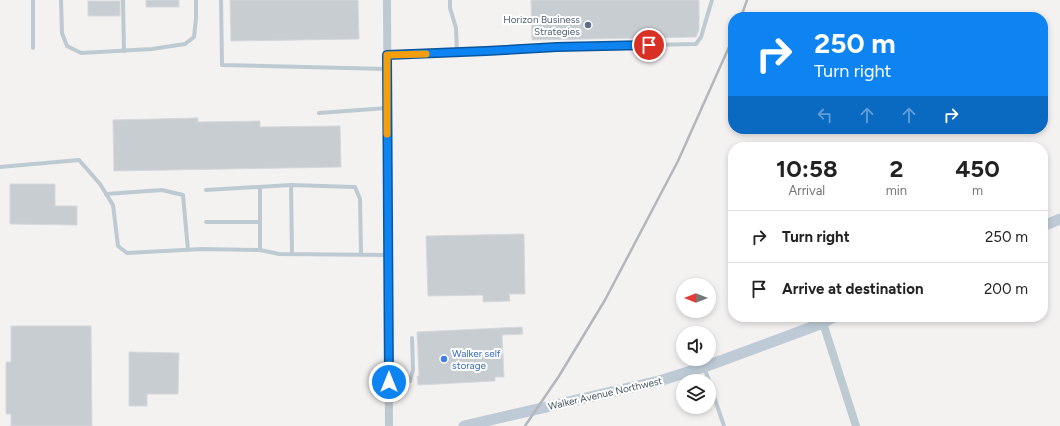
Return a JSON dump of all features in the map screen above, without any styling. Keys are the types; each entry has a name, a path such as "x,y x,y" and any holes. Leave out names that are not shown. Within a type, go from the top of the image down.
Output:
{"main road":[{"path":"1048,224 1060,219"},
{"name":"Walker Avenue Northwest","path":"464,426 659,381 704,367 823,323"}],"street":[{"path":"387,0 389,426"},
{"path":"823,323 856,426"}],"lane":[{"path":"33,0 33,48"},
{"path":"61,0 62,33 67,46 81,53 152,49 185,44 194,37 196,0"},
{"path":"123,0 124,51"},
{"path":"221,0 222,64 387,69"},
{"path":"450,0 450,8 456,28 457,52"},
{"path":"387,55 557,47 696,44 701,37 712,0"},
{"path":"319,113 387,108"},
{"path":"0,167 79,160 100,184 113,205 118,246 127,253 188,250 260,250 279,254 388,255"},
{"path":"206,190 291,185 355,187 360,199 361,254"},
{"path":"291,185 292,254"},
{"path":"260,187 260,250"},
{"path":"106,194 162,190 183,195 188,250"},
{"path":"206,222 260,222"},
{"path":"389,382 410,381 414,370 412,338"},
{"path":"704,367 706,374"},
{"path":"716,402 724,426"}],"building":[{"path":"146,0 179,0 179,7 146,7"},
{"path":"230,0 358,0 359,39 231,41"},
{"path":"531,0 699,0 699,30 696,37 532,40"},
{"path":"88,1 120,1 120,16 88,16"},
{"path":"198,118 198,122 260,121 260,127 340,126 341,167 114,171 113,120"},
{"path":"10,184 55,184 55,206 77,206 77,225 10,224"},
{"path":"524,234 525,294 509,294 510,301 483,302 483,295 428,296 426,236"},
{"path":"11,326 91,326 92,426 11,426 11,414 6,414 6,362 11,362"},
{"path":"522,327 523,334 502,335 504,377 495,377 495,381 418,385 417,332"},
{"path":"129,352 179,353 178,394 147,394 147,406 129,406"}],"railway":[{"path":"743,12 747,0"},
{"path":"525,426 559,376 605,300 678,161 728,49"}],"slow traffic":[{"path":"387,134 387,55 426,54"}],"place":[{"name":"Horizon Business Strategies","path":"588,25"},
{"name":"Walker self storage","path":"444,359"}],"route":[{"path":"389,382 387,55 557,47 649,45"}]}
